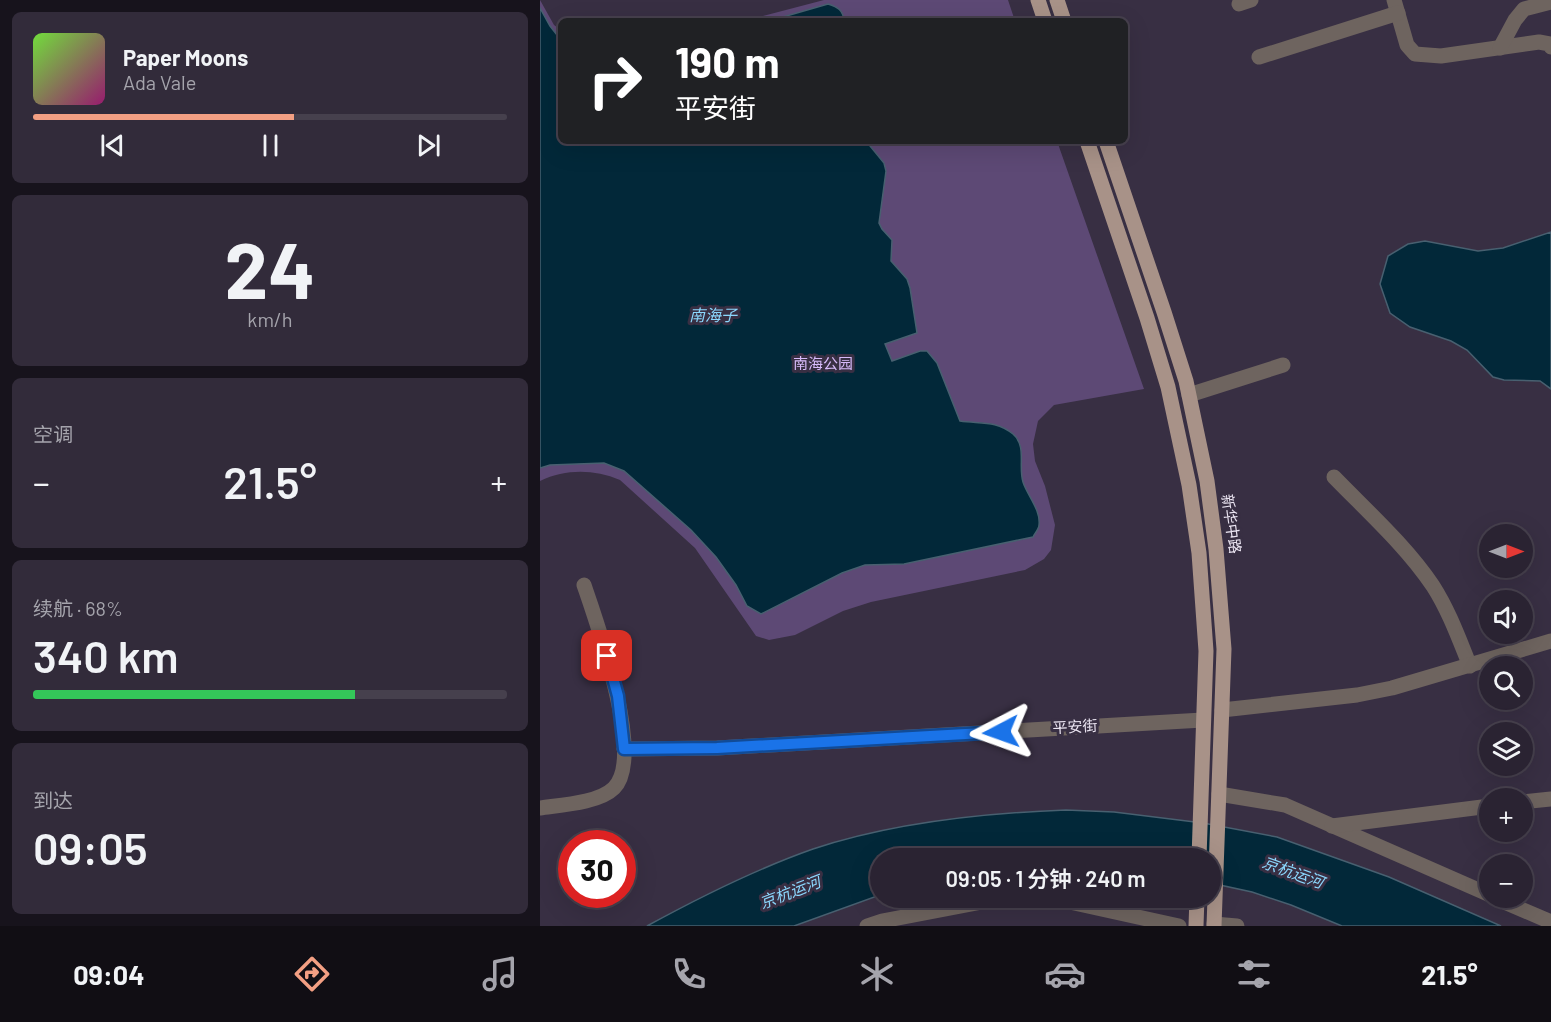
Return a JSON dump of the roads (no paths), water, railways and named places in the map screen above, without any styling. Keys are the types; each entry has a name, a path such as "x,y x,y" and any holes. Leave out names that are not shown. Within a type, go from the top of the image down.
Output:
{"main road":[{"path":"1038,0 1044,18"},
{"path":"1057,0 1063,18"},
{"path":"1088,144 1148,318 1168,387 1180,439 1199,552 1206,651 1200,848"},
{"name":"新华中路","path":"1107,144 1164,312 1189,395 1207,481 1216,549 1224,649 1214,925"},
{"path":"1196,926 1197,908"}],"street":[{"path":"1500,48 1515,20 1524,9 1551,2"},
{"path":"1259,57 1396,6 1407,45 1415,54 1441,56 1539,42 1550,44 1551,47"},
{"path":"1189,395 1282,365"},
{"path":"1334,477 1407,552 1433,586 1450,617 1470,666"},
{"path":"540,808 599,798 614,788 622,776 625,758 618,696 584,585"},
{"path":"1222,710 1358,695 1421,681 1551,641"},
{"name":"平安街","path":"624,749 717,748 1203,720"},
{"path":"1219,794 1286,805 1479,891"},
{"path":"1533,801 1551,799"},
{"path":"1332,826 1479,807"},
{"path":"867,926 950,908"},
{"path":"1097,908 1179,926"},
{"path":"1519,908 1551,922"},
{"path":"1214,925 1238,926"}],"water":[{"path":"828,4 835,6 843,18 779,18"},
{"name":"南海子","path":"540,8 558,36 558,144 868,144 884,163 886,171 879,223 892,240 891,261 907,279 917,333 885,344 892,361 920,351 927,351 937,363 960,421 988,423 1000,426 1013,434 1020,444 1023,482 1036,508 1039,519 1038,528 1033,537 904,564 865,565 842,573 761,614 747,606 736,585 716,557 691,530 624,471 604,463 550,465 540,468"},
{"path":"1551,232 1551,389 1540,381 1504,380 1493,377 1467,350 1451,341 1410,327 1390,313 1380,284 1388,256 1408,244 1425,241 1478,251 1503,248"},
{"name":"京杭运河","path":"1066,810 1114,812 1203,823 1277,837 1389,877 1501,926 1342,926 1291,905 1252,892 1221,885 1221,848 870,848 870,899 794,926 647,926 708,894 813,849 874,832 906,826 1003,814"}],"park label":[{"name":"南海公园","path":"823,364"}]}
